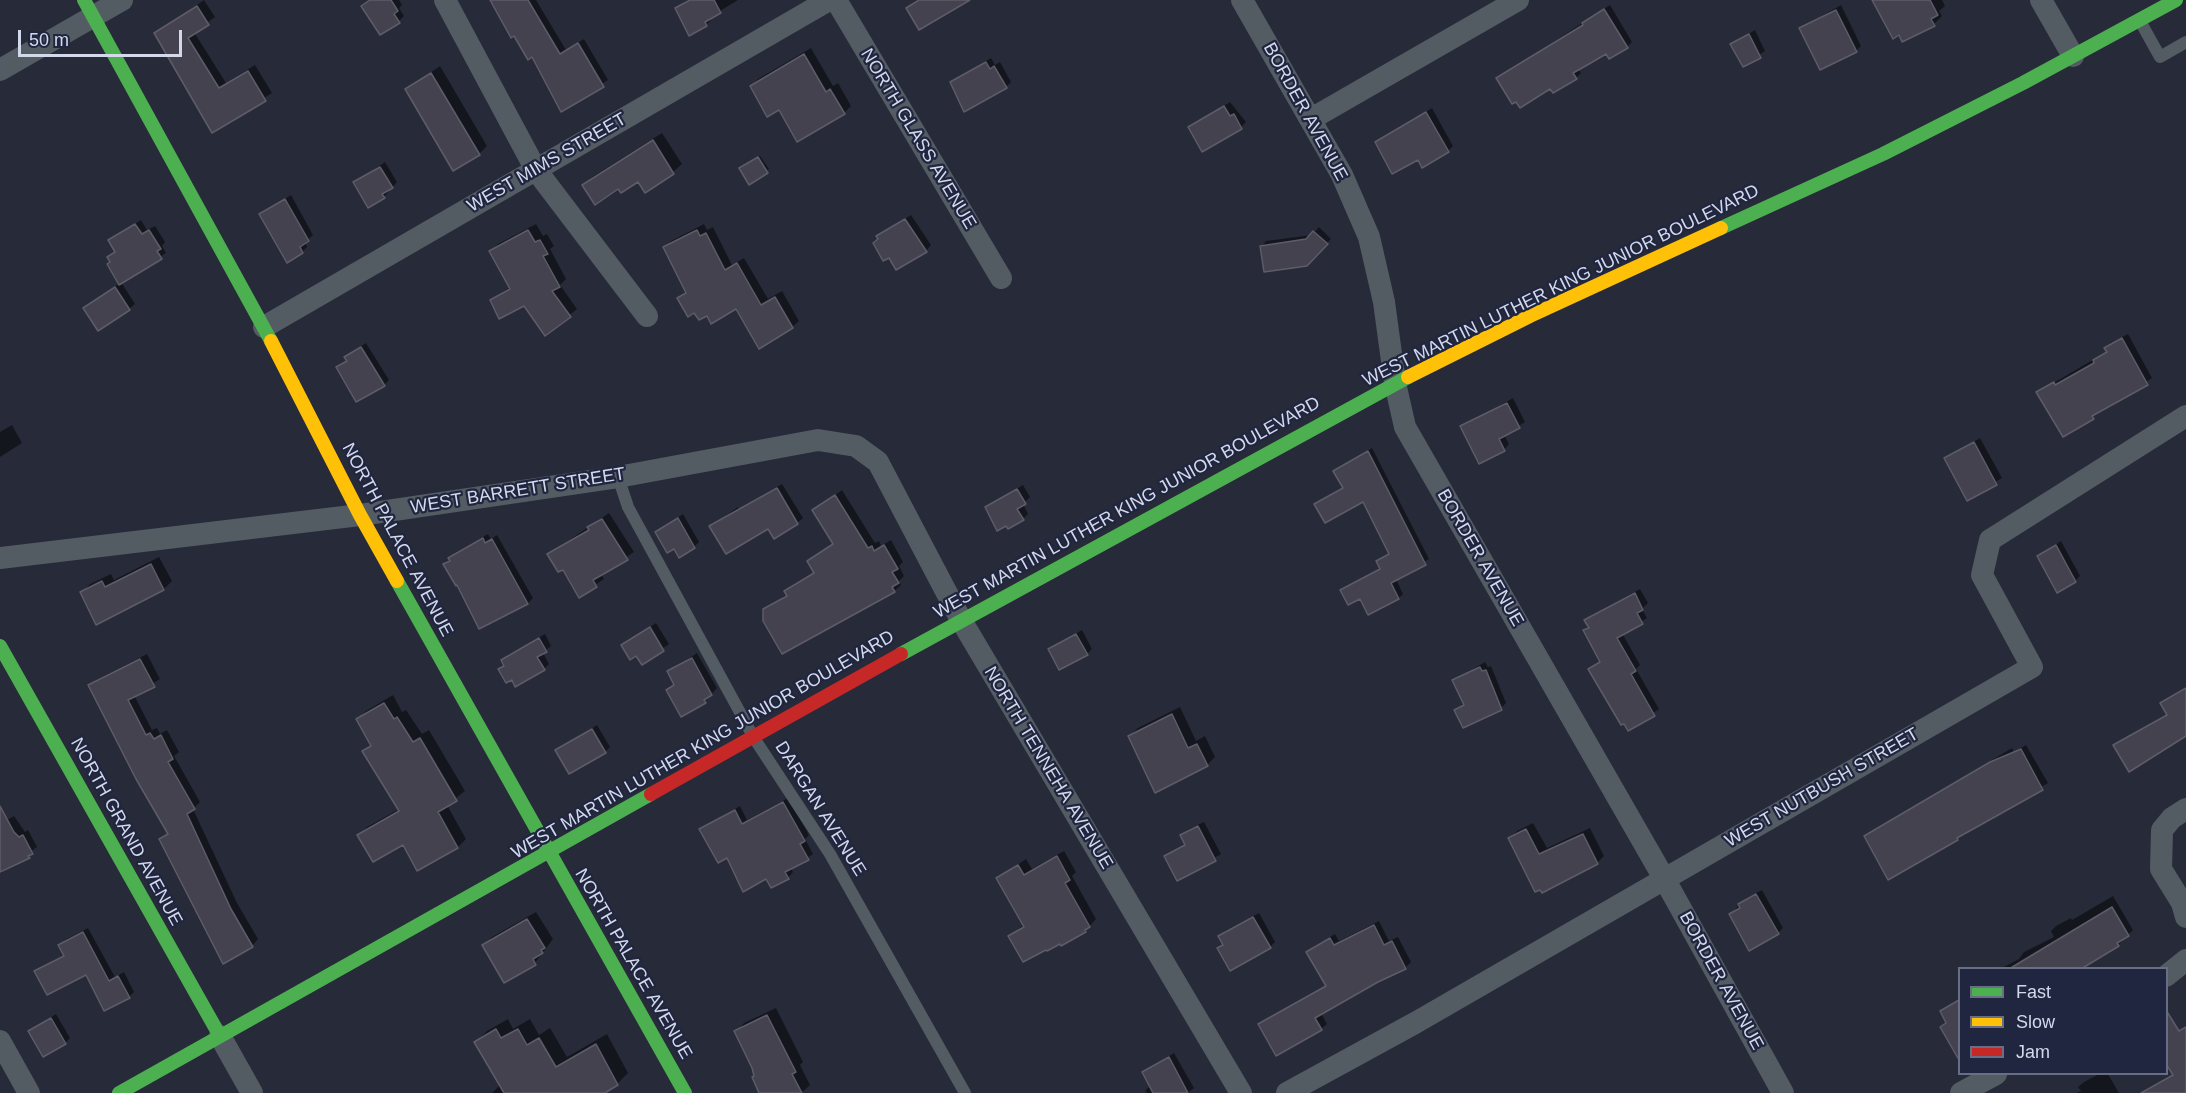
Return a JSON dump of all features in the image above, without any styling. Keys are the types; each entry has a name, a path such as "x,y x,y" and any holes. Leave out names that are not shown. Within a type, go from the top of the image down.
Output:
{"main road":[{"name":"WEST MARTIN LUTHER KING JUNIOR BOULEVARD","path":"119,1093 549,854 961,620 1395,383 1530,316 1883,154 2176,0"},
{"name":"NORTH PALACE AVENUE","path":"89,8 264,327 360,515 685,1093"},
{"name":"NORTH GRAND AVENUE","path":"0,646 220,1036"}],"street":[{"path":"0,70 89,8 122,0"},
{"path":"445,0 536,170 647,316"},
{"name":"WEST MIMS STREET","path":"264,327 829,0"},
{"name":"NORTH GLASS AVENUE","path":"836,0 1001,278"},
{"name":"BORDER AVENUE","path":"1242,0 1342,175 1369,237 1384,302 1395,383 1405,427 1665,880 1783,1093"},
{"path":"1311,119 1518,0"},
{"path":"2041,0 2073,56"},
{"name":"WEST NUTBUSH STREET","path":"1287,1093 1665,880 2032,667 1982,575 1990,540 2186,416"},
{"name":"WEST BARRETT STREET","path":"0,558 360,515 618,477 818,440 856,446"},
{"name":"NORTH TENNEHA AVENUE","path":"856,446 878,462 961,620 1241,1093"},
{"path":"2186,809 2172,818 2162,830 2161,859 2161,869 2182,903 2186,917"},
{"path":"2168,974 2186,960"},
{"path":"220,1036 252,1093"},
{"path":"0,1041 29,1093"},
{"path":"1961,1093 1994,1075"}],"lane":[{"path":"2139,20 2160,57 2186,42"},
{"name":"DARGAN AVENUE","path":"618,477 628,507 754,738 830,854 965,1093"}],"building":[{"path":"370,0 391,0 398,11 394,14 400,23 380,35 361,6"},
{"path":"490,0 528,0 560,54 578,43 604,87 561,112 532,57 528,60 514,36 511,38"},
{"path":"690,0 714,0 721,13 705,22 707,26 689,36 675,8"},
{"path":"919,0 970,0 919,30 906,8"},
{"path":"1872,0 1930,0 1938,15 1931,19 1935,26 1902,42 1899,35 1893,39"},
{"path":"197,6 209,25 188,38 219,88 248,71 266,101 212,133 154,33"},
{"path":"1604,9 1628,48 1609,59 1606,54 1573,73 1577,79 1553,93 1550,89 1520,108 1516,102 1512,104 1496,78 1583,25 1582,23"},
{"path":"1836,10 1857,52 1820,70 1799,28"},
{"path":"1749,34 1761,58 1743,67 1730,44"},
{"path":"804,54 826,92 830,89 845,114 797,142 779,110 767,117 750,86"},
{"path":"986,62 990,69 994,66 1007,88 964,112 950,82"},
{"path":"431,73 480,155 453,171 405,89"},
{"path":"1224,106 1230,116 1234,114 1242,129 1202,152 1188,127"},
{"path":"1426,112 1449,152 1422,168 1418,160 1392,174 1375,142"},
{"path":"653,140 674,174 645,193 638,182 621,193 618,189 595,205 582,185"},
{"path":"758,157 768,173 749,185 739,168"},
{"path":"380,167 393,188 382,194 385,198 368,208 353,182"},
{"path":"285,199 309,241 300,247 303,253 287,263 259,214"},
{"path":"905,219 927,252 896,270 889,258 883,261 873,243 878,239 876,236"},
{"path":"135,224 142,234 149,230 161,249 157,251 162,259 119,285 107,264 110,262 107,257 115,252 108,240"},
{"path":"528,230 535,242 540,240 548,254 543,256 560,287 552,291 571,317 545,336 524,306 499,319 490,300 510,289 489,251"},
{"path":"697,230 700,236 706,233 725,270 737,263 761,305 775,297 793,328 759,349 736,309 711,324 707,316 699,320 694,313 688,317 677,298 686,293 663,247"},
{"path":"1313,231 1328,244 1307,266 1264,272 1260,246 1306,239"},
{"path":"115,287 130,310 98,331 83,308"},
{"path":"2122,338 2148,385 2092,416 2094,419 2063,437 2036,392 2054,382 2055,385 2094,363 2093,360 2107,352 2104,348"},
{"path":"361,347 385,386 356,402 336,367 347,361 344,357"},
{"path":"1507,403 1520,428 1499,439 1505,451 1479,464 1460,426"},
{"path":"1974,442 1997,485 1967,501 1944,458"},
{"path":"1368,451 1426,565 1391,583 1399,599 1368,615 1360,599 1348,605 1340,590 1380,569 1376,561 1389,554 1363,502 1325,523 1314,504 1343,488 1333,471"},
{"path":"777,488 798,524 774,539 768,529 726,554 709,526"},
{"path":"1017,489 1026,504 1017,509 1024,520 1008,529 1006,526 997,531 985,507"},
{"path":"835,495 868,548 872,546 874,551 884,545 898,569 892,572 899,583 892,587 895,592 782,654 763,621 763,609 787,596 784,591 814,573 807,561 833,544 812,510"},
{"path":"678,518 695,548 679,558 674,549 667,553 655,532"},
{"path":"602,519 628,560 593,580 597,587 579,598 563,570 558,572 547,554 589,530 587,527"},
{"path":"483,538 485,543 492,539 528,604 479,629 457,585 443,564 450,561 448,558"},
{"path":"2056,545 2076,582 2057,593 2037,556"},
{"path":"151,564 164,590 96,625 80,592 102,581 105,587"},
{"path":"1635,593 1643,610 1637,613 1643,624 1617,638 1636,671 1631,674 1655,716 1628,731 1624,724 1621,725 1588,669 1600,662 1583,630 1589,628 1584,620"},
{"path":"650,627 664,651 642,665 636,656 630,660 621,645"},
{"path":"1076,634 1088,655 1059,670 1048,649"},
{"path":"539,638 547,652 537,657 545,670 515,687 512,680 506,683 498,669 504,666 501,660"},
{"path":"692,658 712,695 704,700 706,703 681,717 666,690 674,685 667,671"},
{"path":"140,659 155,687 128,700 146,735 150,733 154,739 161,735 173,759 168,762 195,809 187,814 231,909 253,947 223,964 159,839 168,834 136,779 88,685"},
{"path":"1480,667 1482,671 1486,670 1502,710 1463,728 1454,710 1464,705 1452,680"},
{"path":"2186,688 2186,736 2129,772 2113,745 2167,715 2160,703"},
{"path":"384,703 394,719 397,717 413,742 420,738 457,801 438,812 458,848 417,871 403,845 373,862 357,835 399,811 362,751 371,746 356,719"},
{"path":"1172,714 1188,748 1197,744 1208,766 1155,793 1128,736"},
{"path":"592,729 606,753 569,774 555,750"},
{"path":"2021,749 2043,790 1888,880 1864,836 1990,762"},
{"path":"783,802 805,841 800,844 809,860 785,872 789,879 771,888 766,879 743,892 727,858 718,863 699,829 735,810 742,824"},
{"path":"0,806 14,832 19,837 23,835 33,854 28,856 30,858 0,872"},
{"path":"1198,826 1216,861 1177,881 1164,856 1185,845 1180,835"},
{"path":"1526,829 1539,854 1583,834 1598,864 1542,893 1540,890 1535,892 1508,838"},
{"path":"1057,856 1070,880 1065,883 1090,927 1085,930 1086,932 1061,946 1060,944 1023,962 1008,936 1024,927 996,878 1018,865 1024,875"},
{"path":"1756,894 1779,934 1749,951 1729,914 1740,908 1738,904"},
{"path":"2112,907 2129,936 2117,943 2119,946 2084,967 2012,967"},
{"path":"1253,917 1271,948 1230,971 1217,948 1223,945 1218,936"},
{"path":"527,919 545,948 541,950 543,953 533,959 536,965 504,983 482,945"},
{"path":"1374,925 1384,945 1392,941 1406,969 1378,982 1315,1018 1322,1030 1276,1056 1258,1024 1326,986 1306,952 1330,938 1334,945"},
{"path":"83,932 109,981 118,976 130,998 104,1011 86,975 47,995 34,971 64,956 58,945"},
{"path":"1958,1001 1958,1058 1940,1027 1946,1023 1940,1011"},
{"path":"2168,1013 2179,1031 2186,1027 2186,1093 2141,1093 2173,1075 2168,1067"},
{"path":"767,1015 796,1072 792,1074 802,1093 759,1093 752,1077 754,1076 752,1068 734,1031"},
{"path":"51,1018 66,1044 43,1057 28,1031"},
{"path":"496,1029 501,1038 518,1029 527,1045 539,1038 556,1067 596,1044 618,1085 605,1093 504,1093 474,1042"},
{"path":"1169,1057 1188,1093 1153,1093 1142,1072"}],"traffic: fast":[{"path":"84,0 271,341"},
{"path":"1721,228 1883,154 2023,83 2176,0"},
{"path":"901,654 1408,377"},
{"path":"397,581 685,1093"},
{"path":"0,646 220,1036"},
{"path":"119,1093 651,794"}],"traffic: slow":[{"path":"1408,377 1530,316 1721,228"},
{"path":"271,341 360,515 397,581"}],"traffic: jam":[{"path":"651,794 901,654"}]}
